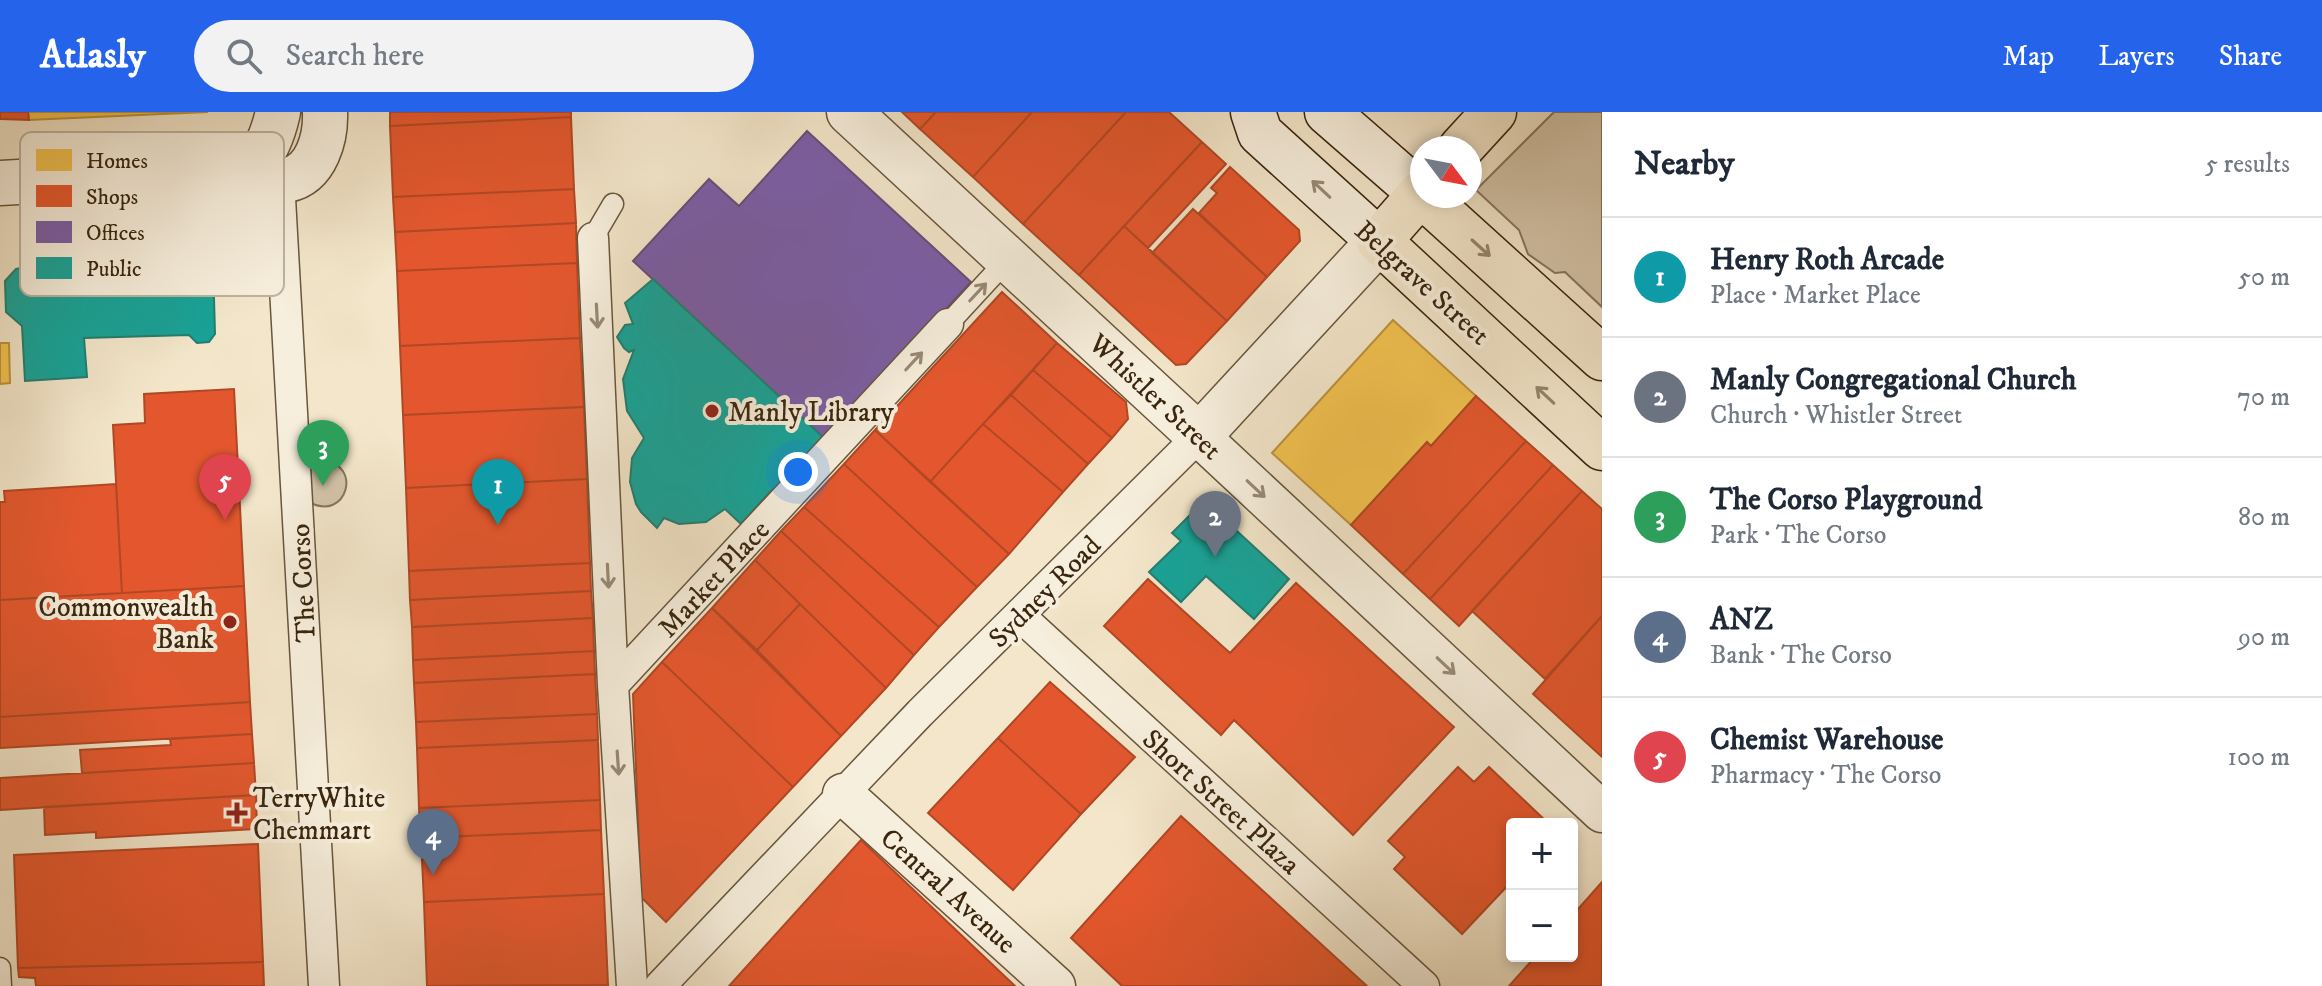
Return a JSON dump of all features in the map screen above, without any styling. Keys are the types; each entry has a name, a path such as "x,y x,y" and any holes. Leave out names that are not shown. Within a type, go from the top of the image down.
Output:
{"main road":[{"path":"1472,136 1494,112"},
{"name":"Sydney Road","path":"1379,241 1410,207"},
{"path":"1437,208 1602,358"},
{"name":"Belgrave Street","path":"1379,241 1602,448"}],"street":[{"path":"273,132 278,112"},
{"path":"284,179 298,175 313,161 321,147 326,125 325,112"},
{"name":"Whistler Street","path":"849,112 1602,812"},
{"name":"Belgrave Street","path":"1253,112 1260,133 1379,241"},
{"path":"1327,112 1410,184"},
{"path":"0,183 20,182"},
{"name":"Market Place","path":"593,238 613,685 632,986"},
{"name":"Sydney Road","path":"660,986 920,713 1199,436 1379,241"},
{"name":"The Corso","path":"273,296 324,986"},
{"name":"Market Place","path":"613,685 948,324"},
{"name":"Short Street Plaza","path":"1020,616 1424,986"},
{"name":"Central Avenue","path":"843,794 1055,986"}],"lane":[{"path":"593,238 613,204"},
{"name":"Market Place","path":"948,324 1008,259"},
{"path":"0,968 1,986"}],"shaded area":[{"path":"1554,112 1602,112 1602,307 1565,272 1555,273 1528,254 1519,230 1482,196 1482,184"},
{"path":"321,460 343,471 346,480 341,499 333,505 309,502 307,466"}],"building: Homes":[{"path":"28,112 208,112 29,120"},
{"path":"1393,320 1476,396 1431,446 1427,442 1351,525 1272,453"},
{"path":"0,343 9,343 10,383 0,384"}],"building: Shops":[{"path":"0,112 28,112 29,120 0,119"},
{"path":"390,112 571,112 571,117 390,126"},
{"path":"902,112 936,112 920,129"},
{"path":"936,112 1032,112 973,177 920,129"},
{"path":"1032,112 1126,112 1023,224 973,177"},
{"path":"1126,112 1169,112 1202,142 1079,275 1023,224"},
{"path":"571,117 574,189 393,197 390,126"},
{"path":"1202,142 1226,164 1148,248 1124,226"},
{"path":"1230,167 1299,230 1300,241 1267,277 1199,213 1217,193 1211,188"},
{"path":"574,189 576,223 395,232 393,197"},
{"path":"1193,209 1267,277 1227,321 1152,253"},
{"path":"576,223 577,263 397,271 395,232"},
{"path":"1124,226 1227,321 1186,364 1176,365 1079,275"},
{"path":"577,263 580,338 400,346 397,271"},
{"path":"1002,292 1057,343 930,482 875,430"},
{"path":"580,338 584,407 403,415 400,346"},
{"path":"1057,343 1126,402 1128,419 1112,438 1033,370"},
{"path":"1033,370 1112,438 1088,464 1011,395"},
{"path":"234,389 244,586 122,593 113,425 145,423 144,394"},
{"path":"1011,395 1088,464 1063,492 983,424"},
{"path":"1476,396 1526,441 1403,574 1351,525 1427,442 1431,446"},
{"path":"584,407 587,479 406,488 403,415"},
{"path":"983,424 1063,492 1009,554 930,482"},
{"path":"875,430 1009,554 977,587 844,464"},
{"path":"1526,441 1553,465 1430,599 1403,574"},
{"path":"844,464 977,587 939,627 804,507"},
{"path":"1553,465 1582,491 1459,626 1430,599"},
{"path":"587,479 590,563 409,571 406,488"},
{"path":"116,484 122,593 0,600 0,502 5,502 4,491"},
{"path":"1582,491 1602,509 1602,616 1545,679 1472,611"},
{"path":"804,507 939,627 914,655 781,531"},
{"path":"781,531 914,655 886,688 755,560"},
{"path":"755,560 800,604 757,650 712,608"},
{"path":"590,563 591,591 410,600 409,571"},
{"path":"1148,579 1230,653 1296,583 1454,727 1353,835 1234,720 1221,735 1104,626"},
{"path":"244,586 250,702 0,717 0,600"},
{"path":"591,591 593,618 412,627 410,600"},
{"path":"800,604 886,688 841,736 757,650"},
{"path":"712,608 841,736 793,787 662,662"},
{"path":"1602,616 1602,757 1533,694"},
{"path":"593,618 594,651 413,660 412,627"},
{"path":"594,651 595,674 414,683 413,660"},
{"path":"662,662 793,787 666,922 641,897 633,694"},
{"path":"595,674 597,714 416,722 414,683"},
{"path":"1050,682 1135,757 1081,814 998,738"},
{"path":"250,702 252,734 0,748 0,717"},
{"path":"597,714 598,740 417,748 416,722"},
{"path":"252,734 254,763 82,773 80,750 171,745 170,739"},
{"path":"998,738 1081,814 1013,890 928,813"},
{"path":"598,740 600,800 419,808 417,748"},
{"path":"254,763 256,795 0,810 0,778"},
{"path":"1458,767 1474,782 1489,767 1543,818 1506,818 1506,887 1462,934 1394,869 1405,857 1388,841"},
{"path":"256,795 257,829 96,838 96,832 45,835 44,807"},
{"path":"600,800 601,830 421,838 419,808"},
{"path":"1181,816 1367,986 1122,986 1071,938"},
{"path":"601,830 604,894 424,902 421,838"},
{"path":"861,840 1015,986 729,986"},
{"path":"258,844 263,962 18,968 14,855"},
{"path":"1602,882 1602,986 1509,986 1531,962 1578,962 1578,909"},
{"path":"604,894 608,985 427,986 424,902"},
{"path":"263,962 264,986 36,986 35,978 19,977 18,968"}],"building: Offices":[{"path":"807,131 971,282 825,439 633,261 709,179 739,206"}],"building: Public":[{"path":"20,268 20,296 214,296 215,334 209,342 197,343 189,335 84,338 87,377 25,381 22,326 6,312 5,281"},
{"path":"653,279 825,439 778,490 772,490 741,524 725,509 706,522 679,524 664,518 657,528 636,504 630,482 632,458 644,438 627,411 623,379 634,350 629,352 617,337 625,325 633,324 625,303"},
{"path":"1198,507 1204,513 1212,508 1289,579 1254,619 1206,576 1181,602 1149,572 1181,541 1172,533"}],"place":[{"name":"Manly Library","path":"712,411"},
{"name":"The Corso Playground","path":"323,486"},
{"name":"Chemist Warehouse","path":"225,520"},
{"name":"Henry Roth Arcade","path":"498,525"},
{"name":"Manly Congregational Church","path":"1215,557"},
{"name":"Commonwealth Bank","path":"230,622"},
{"name":"TerryWhite Chemmart","path":"237,813"},
{"name":"ANZ","path":"433,875"}]}
